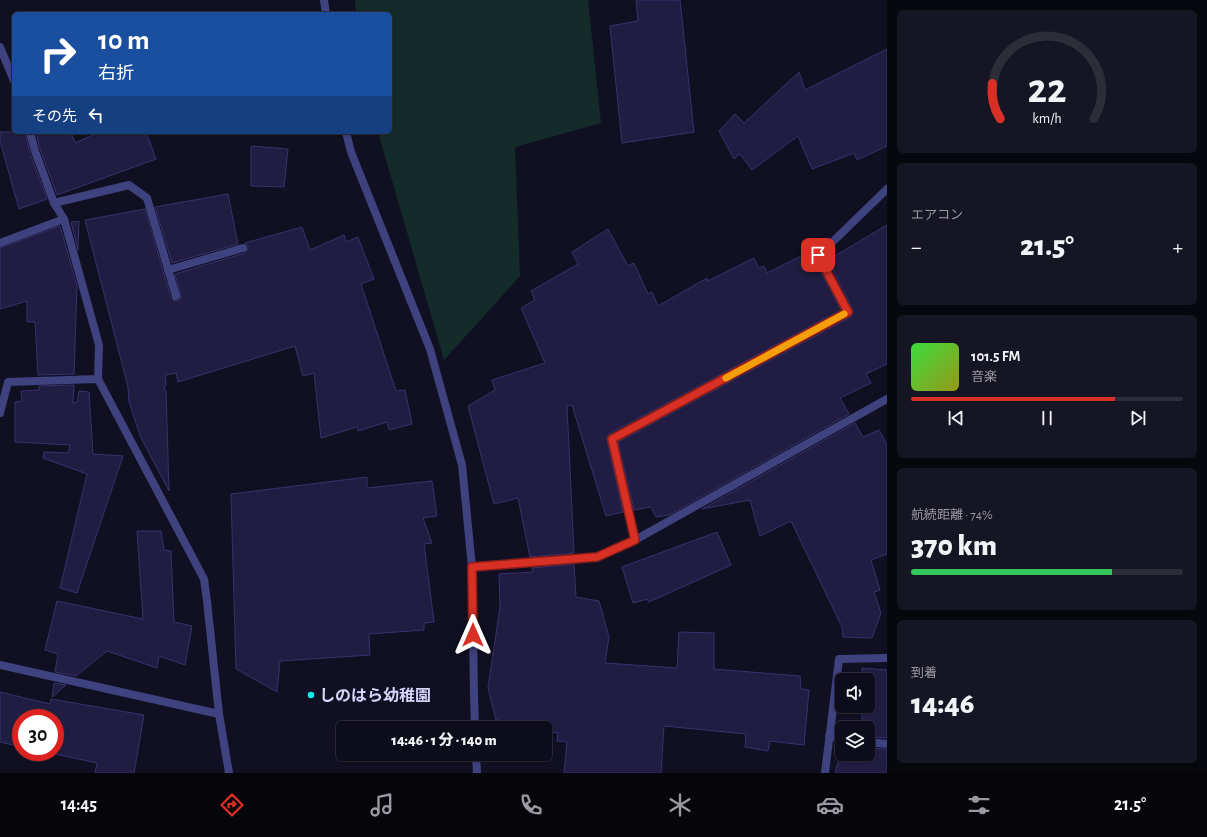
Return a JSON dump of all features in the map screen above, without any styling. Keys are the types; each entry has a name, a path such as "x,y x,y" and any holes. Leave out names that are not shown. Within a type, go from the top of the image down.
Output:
{"street":[{"path":"324,0 326,12"},
{"path":"0,47 12,76"},
{"path":"31,134 35,151 54,203 64,218 99,345 98,379 204,579 219,714 229,773"},
{"path":"346,134 351,152 430,349 462,465 472,567 475,721"},
{"path":"54,203 128,184 147,198 176,296"},
{"path":"635,540 612,439 848,312 818,255 887,190"},
{"path":"0,243 64,218"},
{"path":"168,270 243,248"},
{"path":"0,413 8,382 98,379"},
{"path":"472,567 597,557 635,540 887,400"},
{"path":"825,773 839,659 887,658"},
{"path":"0,665 219,714"},
{"path":"829,736 835,737"},
{"path":"875,743 887,744"},
{"path":"476,761 477,773"}],"green space":[{"path":"355,0 588,0 601,123 515,147 520,276 444,360 379,134 392,134 392,12 356,12"}],"building":[{"path":"636,0 680,0 694,132 622,143 610,26 638,21"},
{"path":"887,49 887,146 857,160 854,153 812,169 798,136 752,170 740,154 734,159 719,131 735,114 744,123 799,72 805,90"},
{"path":"0,132 25,134 30,153 47,199 19,209 0,141"},
{"path":"36,134 72,134 75,143 95,134 147,134 156,159 57,195 40,149"},
{"path":"251,146 288,149 284,187 251,186"},
{"path":"228,194 238,244 172,263 155,207"},
{"path":"145,209 171,298 175,301 180,300 181,297 175,274 245,253 248,246 245,243 302,227 310,250 344,235 346,242 358,237 374,279 361,284 396,391 405,390 412,424 389,430 387,422 358,431 357,427 321,438 314,373 303,376 295,346 178,382 176,373 165,375 166,385 164,386 166,391 169,491 141,438 129,402 128,387 85,220"},
{"path":"79,221 78,250 71,222"},
{"path":"887,225 887,364 866,374 871,383 840,398 849,414 669,515 656,517 651,507 634,510 618,442 851,317 853,310 828,260"},
{"path":"60,226 77,286 74,374 38,375 35,322 27,322 27,301 0,309 0,248"},
{"path":"608,229 628,266 634,263 648,294 652,292 658,306 707,278 708,281 754,258 759,268 764,266 767,273 803,255 811,270 818,266 841,310 609,434 607,440 623,512 606,516 572,405 567,406 574,553 530,557 518,498 494,504 468,406 495,390 492,380 545,363 521,308 535,300 531,291 578,264 572,252"},
{"path":"74,385 73,403 77,402 79,391 89,392 93,454 123,456 77,593 60,588 87,474 43,458 44,452 68,453 70,445 15,442 15,402 22,401 21,391 39,390 39,386"},
{"path":"855,423 863,437 879,430 887,445 887,554 871,560 880,590 874,592 881,613 872,638 843,637 842,627 791,521 760,536 750,500 702,509"},
{"path":"367,477 367,488 432,481 437,516 423,518 432,543 424,544 434,622 424,623 424,630 369,634 370,655 280,661 277,692 236,669 231,494"},
{"path":"137,531 161,531 164,550 171,551 174,622 192,626 185,665 159,656 157,668 107,651 76,676 55,672 58,654 45,650 57,601 143,619"},
{"path":"717,532 731,565 649,602 647,599 633,603 622,567"},
{"path":"574,564 576,597 599,601 609,637 605,663 677,668 679,632 714,633 714,669 800,676 801,689 809,690 804,745 770,741 768,751 745,747 746,734 664,726 661,773 564,773 567,742 557,741 558,733 552,732 552,721 496,720 488,688 500,607 499,574 533,572 532,568"},
{"path":"862,668 887,670 887,738 875,737 875,721 862,721 862,713 875,713 875,673 862,673"},
{"path":"54,683 66,685 52,697"},
{"path":"0,692 50,704 51,699 144,715 134,773 95,773 97,763 64,756 64,709 12,709 12,745 0,742"},
{"path":"875,748 887,749 887,773 835,773 838,761 875,761"}],"slow traffic":[{"path":"726,378 844,314"}],"place":[{"name":"しのはら幼稚園","path":"311,695"}],"route":[{"path":"473,635 472,567 597,557 635,540 612,439 848,312 818,255"}]}
